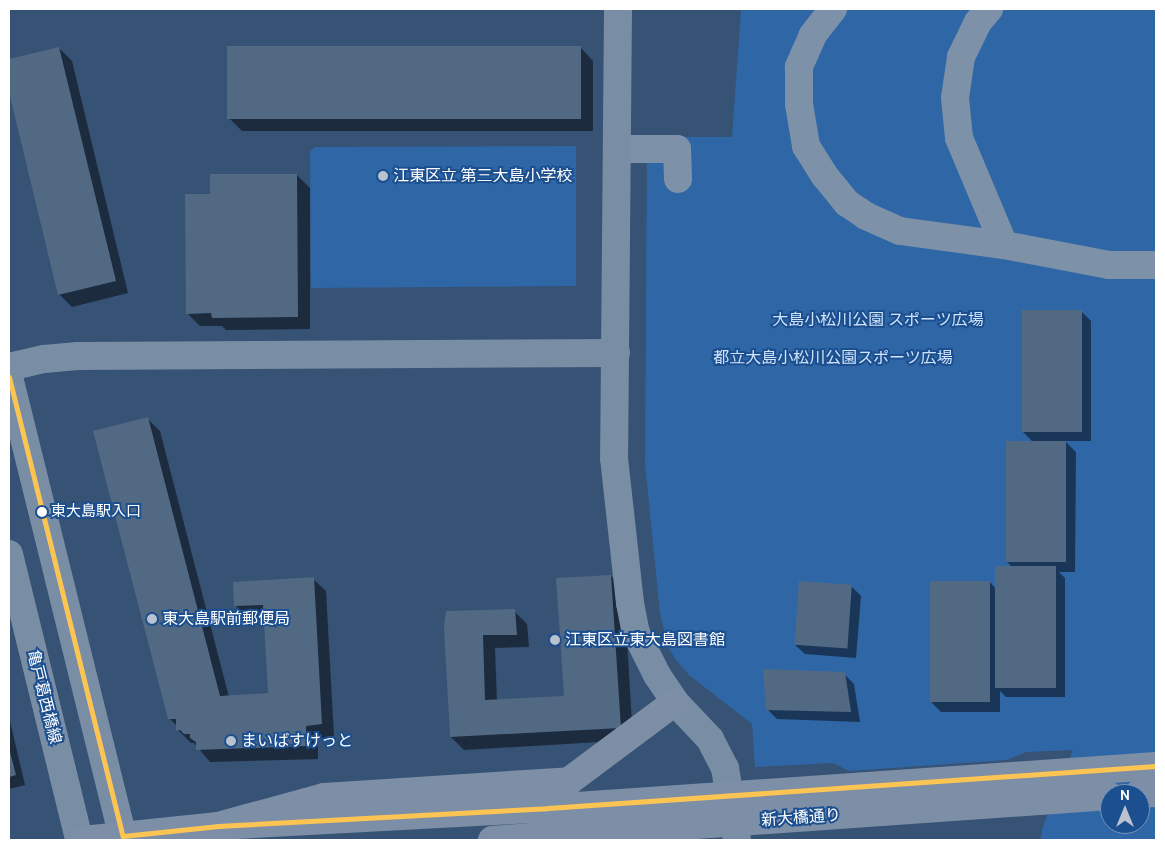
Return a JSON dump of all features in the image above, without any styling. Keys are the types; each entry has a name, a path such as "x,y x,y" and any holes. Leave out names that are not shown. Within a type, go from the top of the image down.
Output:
{"main road":[{"path":"218,826 324,797 569,781 675,702"},
{"name":"新大橋通り","path":"83,840 123,838 218,826 548,808 1156,766"},
{"name":"新大橋通り","path":"492,840 1100,797"}],"street":[{"path":"618,9 614,458 630,603 636,633 657,675 675,702 710,739 725,768 737,840"},
{"path":"833,9 813,35 798,67 799,104 806,146 825,176 847,203 866,216 900,231 1004,245 1109,265 1156,265"},
{"path":"989,9 978,22 961,56 955,98 959,138 1004,245"},
{"path":"617,149 677,149 678,179"},
{"path":"9,367 44,359 78,356 616,353"},
{"path":"9,377 123,838"},
{"name":"亀戸葛西橋線","path":"9,554 79,840"}],"green space":[{"name":"大島小松川公園 スポーツ広場","path":"741,9 1156,9 1156,840 1041,840 1042,829 1073,750 1026,752 1007,760 849,771 833,763 755,767 752,724 689,675 676,660 668,647 660,613 645,464 647,137 732,137"},
{"path":"576,146 576,286 311,288 310,151 315,147"}],"building":[{"path":"227,46 581,46 581,119 227,119"},
{"path":"59,47 116,281 58,295 9,92 9,59"},
{"path":"210,174 297,174 298,317 212,318 211,313 186,314 185,194 210,194"},
{"path":"1022,310 1082,310 1082,432 1022,432"},
{"path":"148,417 220,696 268,693 263,605 234,606 233,582 314,577 322,724 306,726 306,746 196,750 196,742 190,738 190,734 184,734 180,730 176,731 176,719 168,719 93,431"},
{"path":"1006,441 1066,441 1066,562 1006,562"},
{"path":"995,566 1056,566 1056,688 995,688"},
{"path":"611,575 621,728 450,737 444,627 446,611 515,609 517,635 483,635 485,700 564,696 556,578"},
{"path":"799,581 852,585 847,649 795,645"},
{"path":"930,581 990,581 990,702 930,702"},
{"path":"763,669 845,672 851,712 766,710"},
{"path":"9,748 16,775 9,777"}],"transit line":[{"path":"9,377 123,836 218,826 548,808 1156,766"}],"place":[{"name":"江東区立 第三大島小学校","path":"383,176"},
{"name":"東大島駅入口","path":"42,512"},
{"name":"東大島駅前郵便局","path":"152,619"},
{"name":"江東区立東大島図書館","path":"555,640"},
{"name":"まいばすけっと","path":"231,741"}],"park label":[{"name":"都立大島小松川公園スポーツ広場","path":"833,358"}]}
